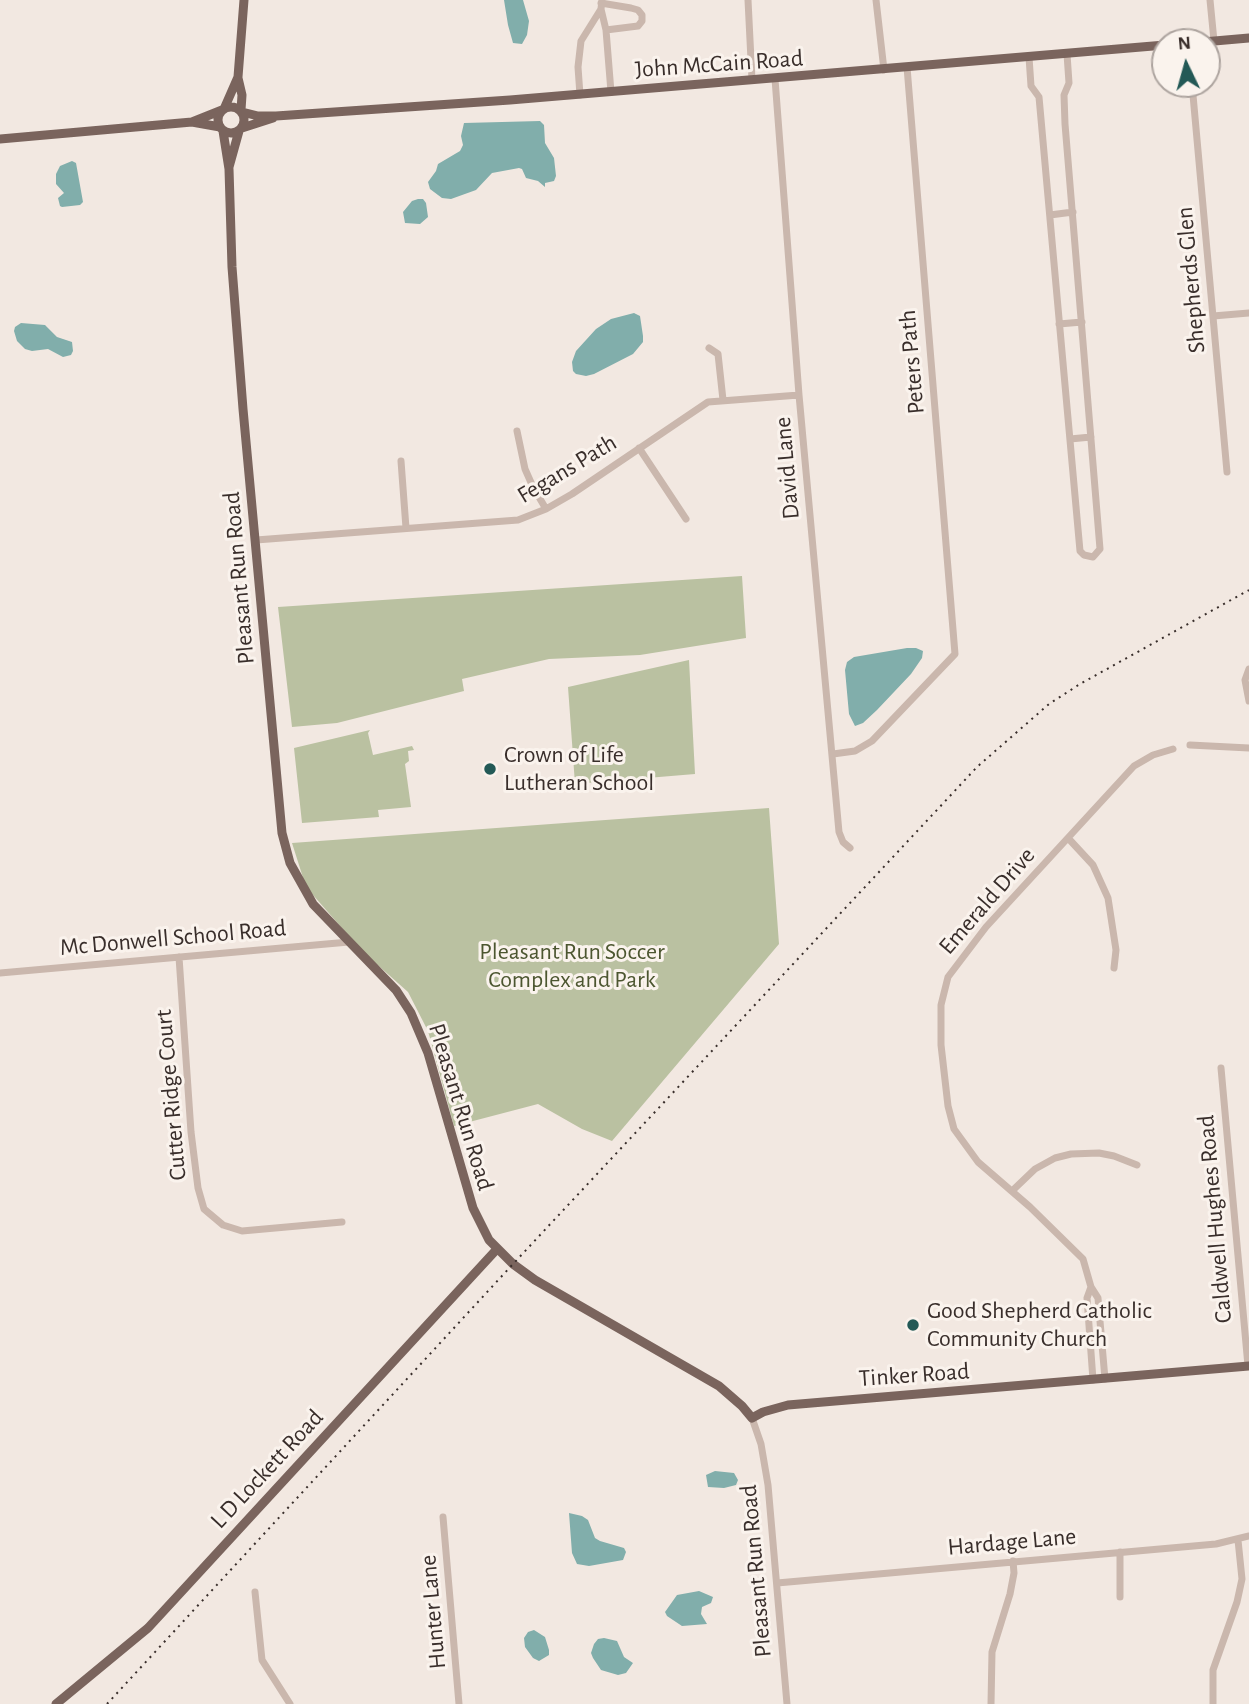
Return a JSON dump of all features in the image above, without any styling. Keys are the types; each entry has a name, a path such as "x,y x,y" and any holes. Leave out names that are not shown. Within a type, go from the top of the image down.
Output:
{"main road":[{"path":"0,139 192,122 232,133 244,128 238,78 244,0"},
{"path":"1221,40 1249,38"},
{"name":"John McCain Road","path":"242,111 258,116 276,117 1151,47"},
{"path":"222,129 218,120 238,78"},
{"path":"211,113 230,96"},
{"path":"192,122 231,106 242,111"},
{"name":"John McCain Road","path":"244,128 276,117"},
{"name":"Pleasant Run Road","path":"229,169 244,128"},
{"name":"Pleasant Run Road","path":"222,129 229,169 232,267 282,833 290,863 321,914 396,990 411,1013 428,1054 473,1208 497,1249 535,1280 719,1386 742,1406 751,1418"},
{"name":"L D Lockett Road","path":"56,1704 148,1628 497,1249"},
{"name":"Tinker Road","path":"751,1418 788,1405 1248,1366"}],"street":[{"path":"748,0 752,80"},
{"path":"876,0 884,70"},
{"path":"1210,0 1213,28"},
{"path":"601,4 631,8 642,15 638,26 606,30"},
{"path":"601,4 611,92"},
{"path":"580,94 578,67 581,41 601,4"},
{"path":"1029,57 1031,86 1039,97 1080,551 1093,558 1100,549 1064,95 1069,83 1067,54"},
{"name":"Peters Path","path":"833,754 855,751 872,741 955,654 907,67"},
{"name":"David Lane","path":"775,79 799,395 839,832 843,842 850,848"},
{"name":"Shepherds Glen","path":"1193,98 1227,472"},
{"path":"1050,215 1073,212"},
{"path":"1213,316 1249,313"},
{"path":"1059,324 1082,322"},
{"path":"709,348 718,354 723,400"},
{"name":"Fegans Path","path":"256,540 518,520 546,509 708,401 799,395"},
{"path":"517,431 525,469 546,509"},
{"path":"1070,439 1091,437"},
{"path":"639,448 686,519"},
{"path":"401,461 406,528"},
{"path":"1249,669 1245,680 1249,701"},
{"path":"1190,745 1249,748"},
{"name":"Emerald Drive","path":"1105,1379 1098,1298 1091,1287 1083,1259 978,1162 954,1129 947,1106 941,1045 942,995 948,976 957,962 1134,766 1153,755 1173,749"},
{"path":"1068,838 1093,866 1108,898 1116,950 1115,968"},
{"name":"Mc Donwell School Road","path":"0,973 349,942"},
{"name":"Cutter Ridge Court","path":"179,957 191,1132 198,1188 204,1209 223,1226 242,1231 342,1222"},
{"name":"Caldwell Hughes Road","path":"1221,1068 1248,1366"},
{"path":"1012,1191 1035,1169 1055,1158 1071,1154 1099,1153 1137,1165"},
{"name":"Emerald Drive","path":"1091,1287 1087,1298 1093,1380"},
{"name":"Pleasant Run Road","path":"751,1418 761,1444 768,1485 788,1704"},
{"name":"Hunter Lane","path":"443,1517 459,1704"},
{"name":"Hardage Lane","path":"778,1583 1216,1544 1249,1536"},
{"path":"1213,1704 1213,1670 1237,1602 1242,1579 1238,1540"},
{"path":"1120,1552 1120,1597"},
{"path":"991,1704 992,1652 1010,1594 1013,1561"},
{"path":"256,1592 262,1660 290,1704"}],"green space":[{"path":"742,576 746,638 640,655 549,659 462,679 464,691 337,723 292,727 278,607"},
{"path":"689,660 695,774 575,784 568,687"},
{"path":"370,730 368,733 373,755 412,746 414,750 408,751 409,761 405,764 411,807 378,810 379,817 302,823 294,748"},
{"name":"Pleasant Run Soccer Complex and Park","path":"769,808 779,944 612,1141 582,1129 538,1104 454,1126 428,1031 408,992 362,951 306,887 292,843"}],"water":[{"path":"504,0 523,0 529,21 527,35 522,44 513,43"},
{"path":"540,121 544,125 545,143 554,158 556,176 554,181 545,183 545,187 538,181 526,178 519,168 492,173 476,190 451,199 442,198 430,189 428,182 438,164 460,151 463,145 461,136 464,123"},
{"path":"72,161 76,163 83,202 80,205 62,207 58,198 64,193 56,184 56,174 60,166"},
{"path":"423,199 426,203 428,217 420,224 405,223 403,212 412,201"},
{"path":"634,313 640,316 643,342 633,354 594,374 586,376 573,371 572,362 576,351 596,329 611,319"},
{"path":"21,323 45,325 57,337 72,342 71,355 63,357 48,349 25,349 17,341 14,331"},
{"path":"907,648 923,651 922,658 911,674 877,710 863,723 855,726 849,714 845,670 847,662 854,657"},
{"path":"715,1471 734,1473 738,1480 736,1485 724,1488 708,1487 706,1475"},
{"path":"569,1513 588,1520 595,1538 624,1548 626,1552 623,1560 589,1566 577,1564 572,1553"},
{"path":"699,1591 713,1597 711,1603 702,1607 701,1614 707,1624 682,1626 667,1616 665,1612 677,1595"},
{"path":"534,1630 545,1637 549,1650 549,1655 539,1661 533,1658 525,1647 524,1638 528,1632"},
{"path":"598,1639 617,1641 624,1657 633,1663 626,1673 618,1675 601,1670 593,1658 591,1653 594,1644"}],"railway":[{"path":"107,1704 977,767 1049,704 1249,590"}],"place":[{"name":"Crown of Life Lutheran School","path":"490,769"},
{"name":"Good Shepherd Catholic Community Church","path":"913,1325"}]}
